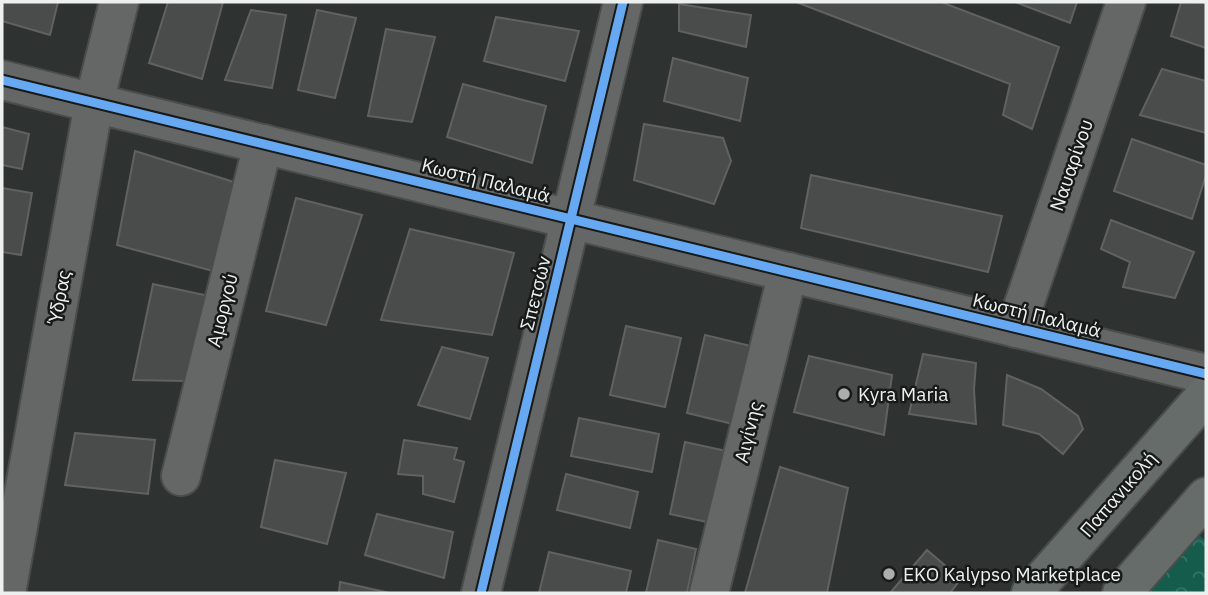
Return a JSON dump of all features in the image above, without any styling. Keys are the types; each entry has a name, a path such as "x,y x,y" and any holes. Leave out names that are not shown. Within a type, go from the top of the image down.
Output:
{"main road":[{"name":"Παπανικολή","path":"1031,593 1206,395"},
{"path":"1122,593 1203,507"}],"street":[{"name":"Ύδρας","path":"6,593 94,103 119,2"},
{"name":"Σπετσών","path":"481,593 623,2"},
{"name":"Ναυαρίνου","path":"1016,328 1126,2"},
{"name":"Κωστή Παλαμά","path":"2,80 1206,374"},
{"name":"Αμοργού","path":"181,476 263,144"},
{"name":"Αιγίνης","path":"709,593 788,272"}],"green space":[{"path":"1198,534 1206,541 1206,593 1145,593"}],"building":[{"path":"2,2 58,2 50,35 2,21"},
{"path":"168,2 223,2 202,79 149,63"},
{"path":"796,2 941,2 1059,47 1032,129 1003,115 1010,84"},
{"path":"1015,2 1077,2 1070,23"},
{"path":"1181,2 1206,3 1206,48 1171,36"},
{"path":"679,4 751,15 746,47 679,31"},
{"path":"251,10 286,15 272,88 225,80"},
{"path":"317,10 356,18 335,98 298,90"},
{"path":"496,17 579,31 565,81 484,61"},
{"path":"386,29 435,37 412,122 368,116"},
{"path":"673,58 748,78 740,121 664,101"},
{"path":"1162,69 1206,81 1206,133 1140,115"},
{"path":"463,84 546,106 532,163 447,137"},
{"path":"644,124 723,138 731,161 714,204 634,180"},
{"path":"2,127 29,134 22,169 2,165"},
{"path":"1132,139 1206,165 1206,175 1192,219 1114,191"},
{"path":"135,151 237,183 213,271 117,245"},
{"path":"811,175 1002,216 988,272 801,228"},
{"path":"2,188 32,193 21,255 2,252"},
{"path":"296,198 362,215 326,325 266,311"},
{"path":"1111,220 1194,252 1175,298 1123,287 1130,262 1101,249"},
{"path":"410,229 514,253 492,335 381,320"},
{"path":"153,284 209,296 185,381 133,380"},
{"path":"626,326 681,338 665,407 610,395"},
{"path":"705,335 759,348 741,426 687,413"},
{"path":"442,347 488,358 470,419 418,405"},
{"path":"923,354 976,363 976,424 909,414"},
{"name":"Kyra Maria","path":"809,356 892,375 884,435 794,412"},
{"path":"1007,375 1041,389 1078,416 1083,429 1063,454 1039,434 1003,425"},
{"path":"579,418 659,434 652,472 571,456"},
{"path":"75,433 155,440 148,494 65,485"},
{"path":"404,440 457,448 454,459 464,462 454,502 423,494 423,476 398,474"},
{"path":"685,442 731,452 716,524 670,514"},
{"path":"275,460 346,473 327,544 261,527"},
{"path":"780,467 848,488 827,593 745,593"},
{"path":"566,474 638,492 630,528 557,510"},
{"path":"377,514 453,532 444,578 365,555"},
{"path":"658,540 696,549 687,593 646,593"},
{"path":"927,550 961,579 950,593 890,593"},
{"path":"549,552 631,571 626,593 539,593"},
{"path":"340,582 390,593 339,593"}],"cycle path":[{"path":"481,593 623,2"},
{"path":"2,80 1206,374"}],"place":[{"name":"Kyra Maria","path":"844,394"},
{"name":"EKO Kalypso Marketplace","path":"889,574"}]}
